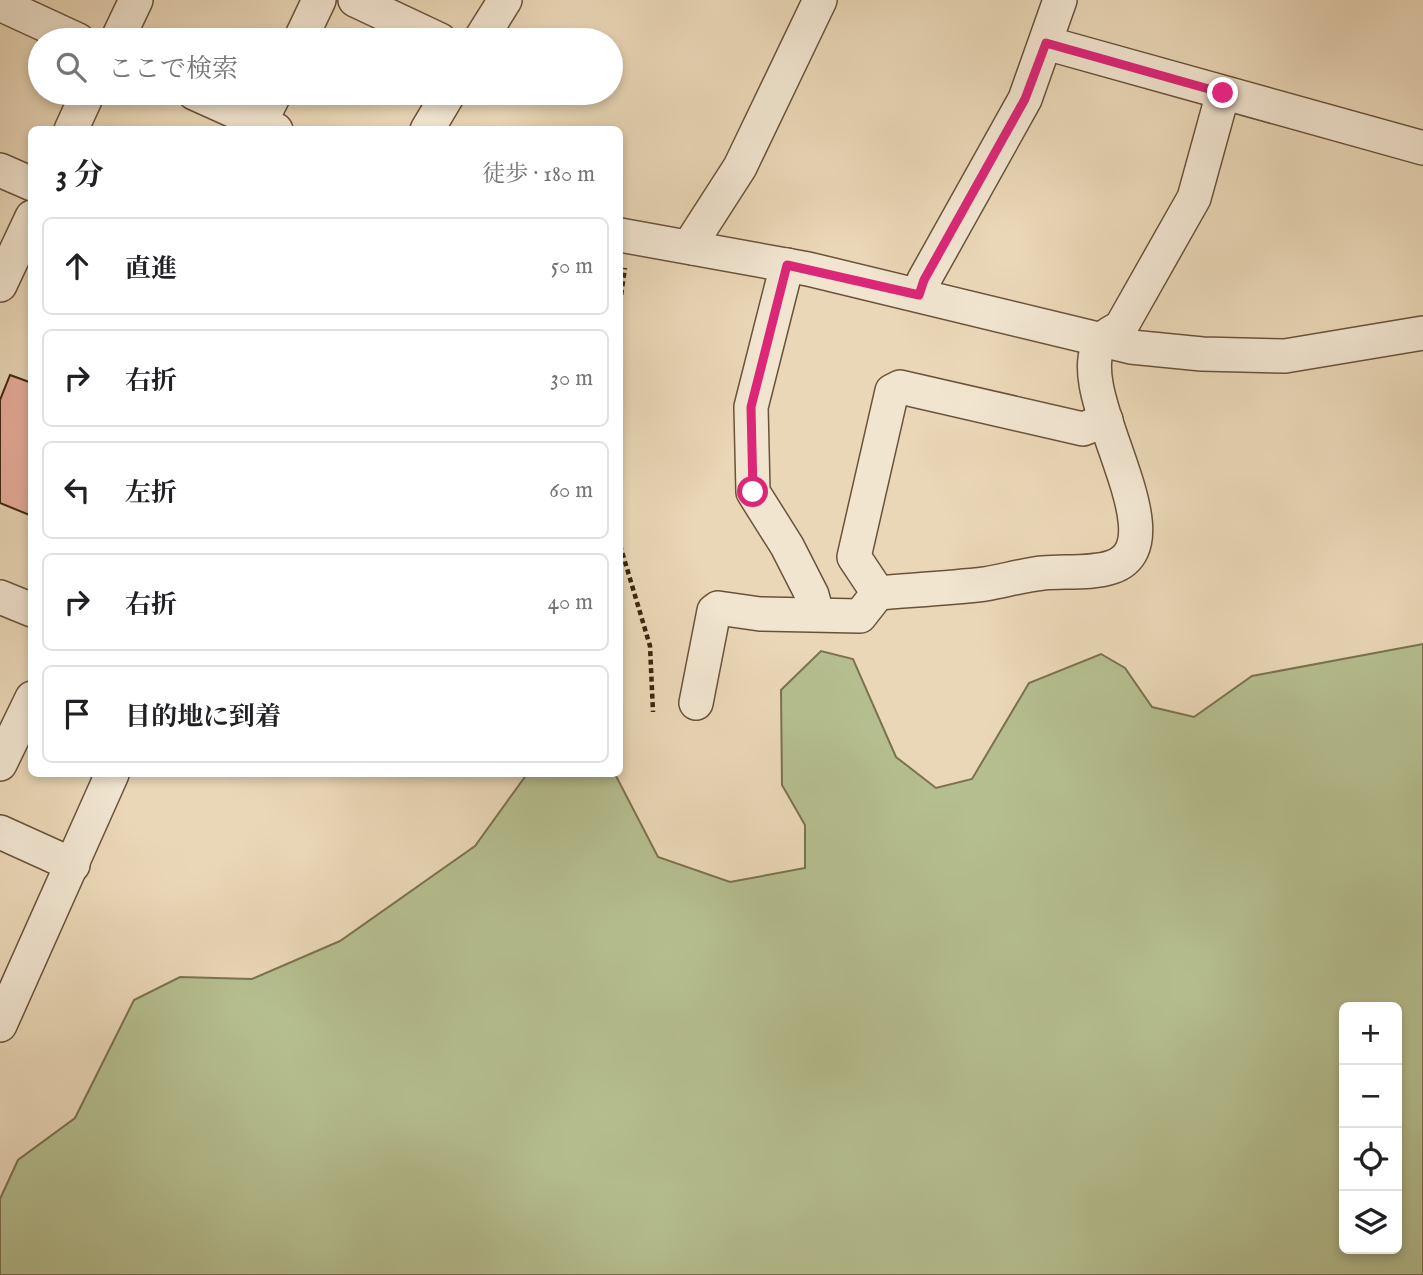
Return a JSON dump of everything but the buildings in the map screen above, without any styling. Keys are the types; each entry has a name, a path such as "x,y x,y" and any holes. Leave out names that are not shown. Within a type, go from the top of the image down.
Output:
{"street":[{"path":"123,28 136,0"},
{"path":"306,28 319,0"},
{"path":"355,0 414,28"},
{"path":"488,28 505,0"},
{"path":"693,248 695,237 740,167 820,0"},
{"path":"919,295 924,280 1025,99 1060,0"},
{"path":"0,4 52,28"},
{"path":"1046,43 1423,148"},
{"path":"696,703 714,611 718,608 760,614 860,616 878,593 986,584 1039,573 1113,567 1130,554 1138,527 1095,369 1102,340 1121,327 1195,198 1223,93"},
{"path":"73,126 82,105"},
{"path":"221,105 268,126 272,105"},
{"path":"429,126 442,105"},
{"path":"0,170 28,182"},
{"path":"0,285 28,226"},
{"path":"623,236 787,265 1131,347 1202,354 1285,356 1423,333"},
{"path":"787,265 751,407 753,492 787,545 812,595 817,614"},
{"path":"878,593 854,557 892,391 900,387 1083,429 1107,421"},
{"path":"0,597 28,608"},
{"path":"0,764 28,706"},
{"path":"0,1025 111,777"},
{"path":"0,832 73,865"}],"path":[{"path":"623,555 650,646 653,712"}],"green space":[{"path":"1423,644 1423,1275 0,1275 0,1199 18,1160 75,1118 134,1000 180,977 252,979 340,941 475,846 525,777 617,777 658,857 730,882 805,868 805,825 782,785 781,690 821,651 853,659 896,757 936,788 972,779 1029,683 1101,654 1125,668 1152,707 1194,717 1252,676"}],"route":[{"path":"753,492 751,407 787,265 919,295 924,280 1025,99 1046,43 1223,93"}]}
